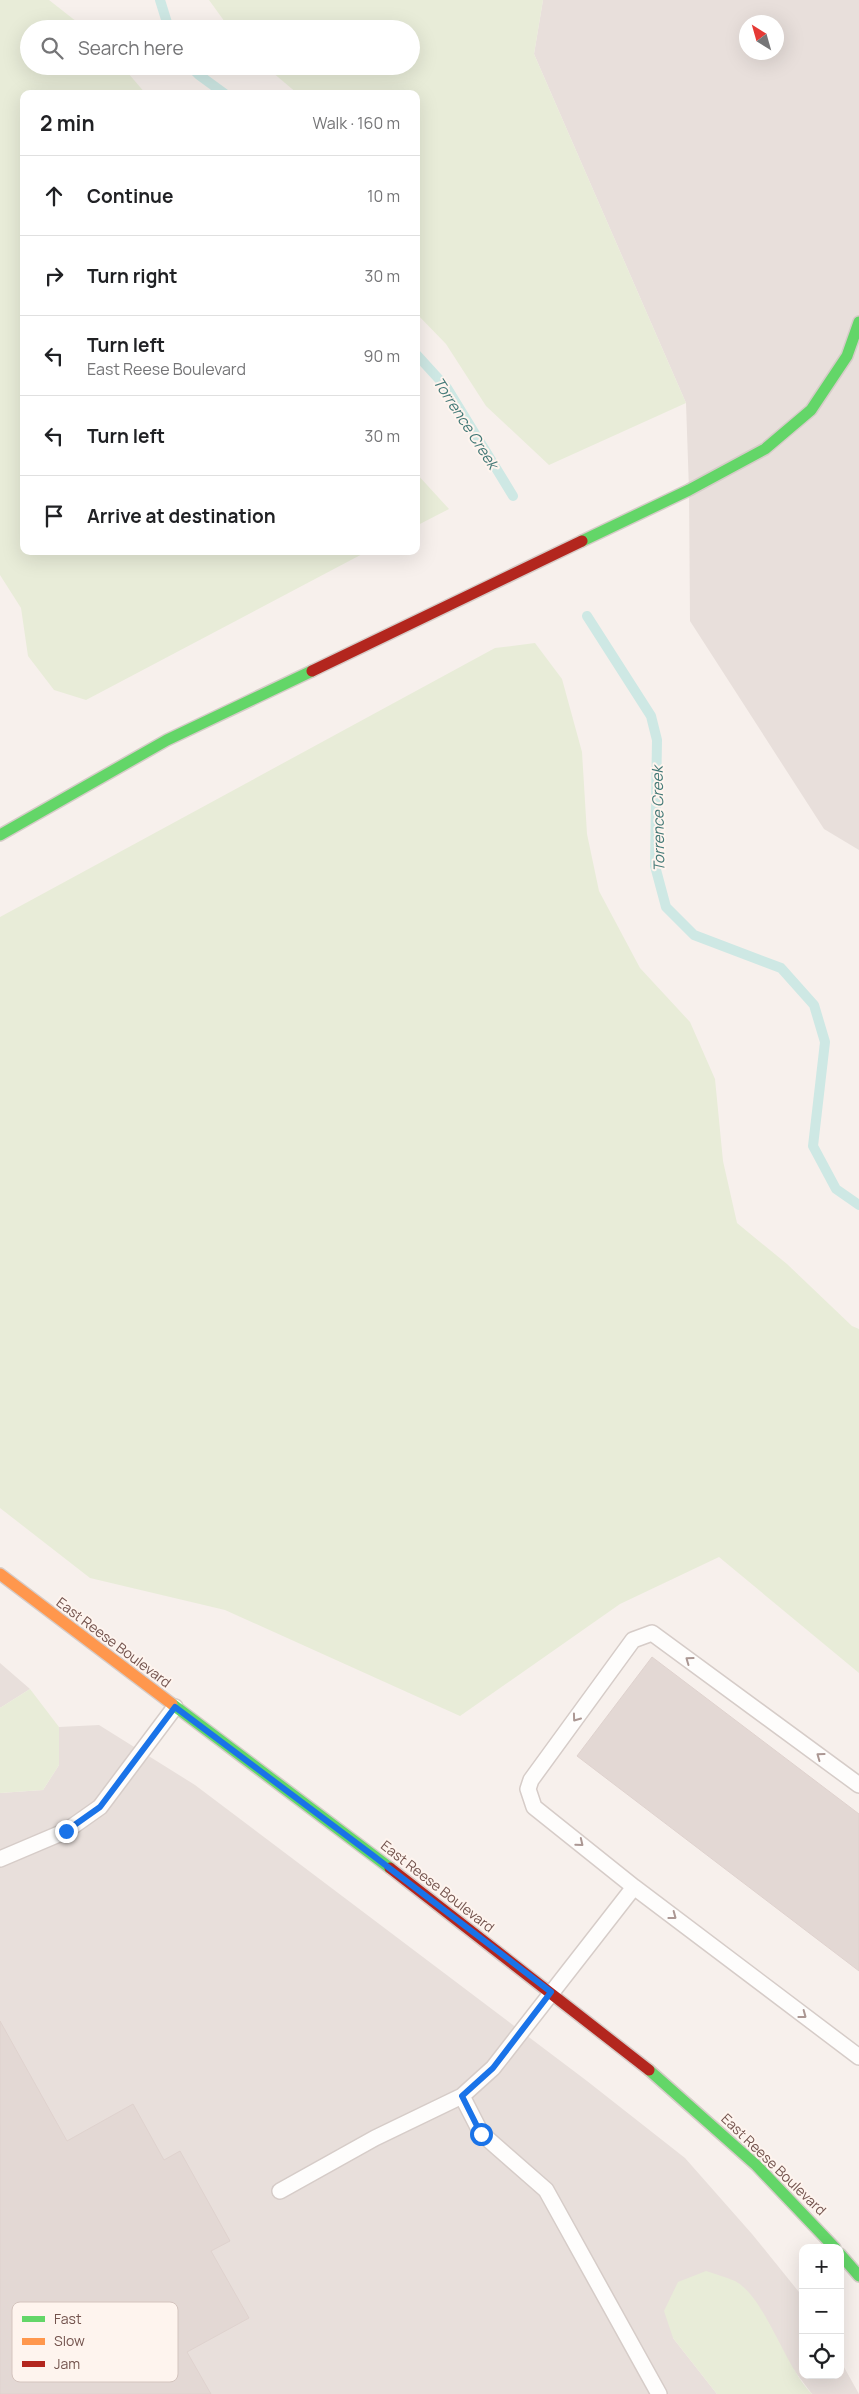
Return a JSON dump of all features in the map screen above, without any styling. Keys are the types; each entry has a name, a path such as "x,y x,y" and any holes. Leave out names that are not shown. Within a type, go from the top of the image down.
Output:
{"street":[{"path":"0,835 167,740 689,490 765,450 810,410 847,356 859,322"},
{"name":"East Reese Boulevard","path":"0,1574 371,1854 621,2046 740,2147 831,2244"},
{"path":"844,2259 859,2276"}],"lane":[{"path":"847,356 859,368"},
{"path":"859,1785 652,1633 633,1640 531,1780 528,1789 534,1807 634,1887 859,2057"},
{"path":"0,1859 66,1831 100,1807 175,1707"},
{"path":"280,2191 374,2138 462,2096 493,2068 634,1887"},
{"path":"462,2096 481,2134 546,2190 659,2394"}],"shaded area":[{"path":"543,0 859,0 859,850 824,829 690,621 686,403 534,54"},
{"path":"0,1663 30,1689 0,1708"},
{"path":"99,1725 195,1785 587,2081 685,2158 752,2234 799,2292 799,2377 790,2365 768,2322 673,2338 717,2394 0,2394 0,1793 43,1790 59,1765 59,1727"},
{"path":"844,2367 859,2394 812,2394 801,2379 844,2379"}],"green space":[{"path":"0,0 49,0 75,20 20,20 20,75 130,75 143,90 20,90 20,555 360,555 86,700 54,690 28,656 21,608 0,575"},
{"path":"209,0 543,0 534,54 686,403 549,465 486,406 446,344 420,317 420,90 293,90 276,75 420,75 420,20 223,20"},
{"path":"420,477 449,509 420,524"},
{"path":"535,643 562,679 582,752 587,834 599,891 640,968 690,1022 715,1079 723,1161 737,1223 787,1264 852,1326 859,1329 859,1673 719,1557 620,1604 460,1716 225,1610 90,1578 0,1508 0,917 495,648"},
{"path":"30,1689 59,1727 59,1765 43,1790 0,1793 0,1708"},
{"path":"706,2271 735,2281 746,2290 766,2317 799,2379 812,2394 717,2394 673,2338 664,2311 678,2282"}],"building":[{"path":"652,1657 859,1814 859,1971 577,1756"},
{"path":"0,2021 67,2141 133,2104 164,2160 180,2151 230,2241 211,2251 249,2318 187,2352 211,2394 0,2394"}],"waterway":[{"name":"Torrence Creek","path":"160,0 166,20"},
{"name":"Torrence Creek","path":"199,75 220,90"},
{"name":"Torrence Creek","path":"420,358 447,388 513,496"},
{"name":"Torrence Creek","path":"587,616 651,716 657,740 655,866 666,907 694,935 781,968 814,1005 825,1042 813,1146 836,1189 859,1205"}],"traffic: fast":[{"path":"582,541 689,490 765,449 811,410 847,356 859,322"},
{"path":"0,835 167,740 312,671"},
{"path":"172,1704 390,1868"},
{"path":"649,2070 756,2165 831,2244"},
{"path":"844,2259 859,2276"}],"traffic: slow":[{"path":"0,1574 172,1704"}],"traffic: jam":[{"path":"312,671 582,541"},
{"path":"390,1868 649,2070"}],"route":[{"path":"66,1831 100,1807 175,1707 551,1992 493,2068 462,2096 481,2134"}]}
